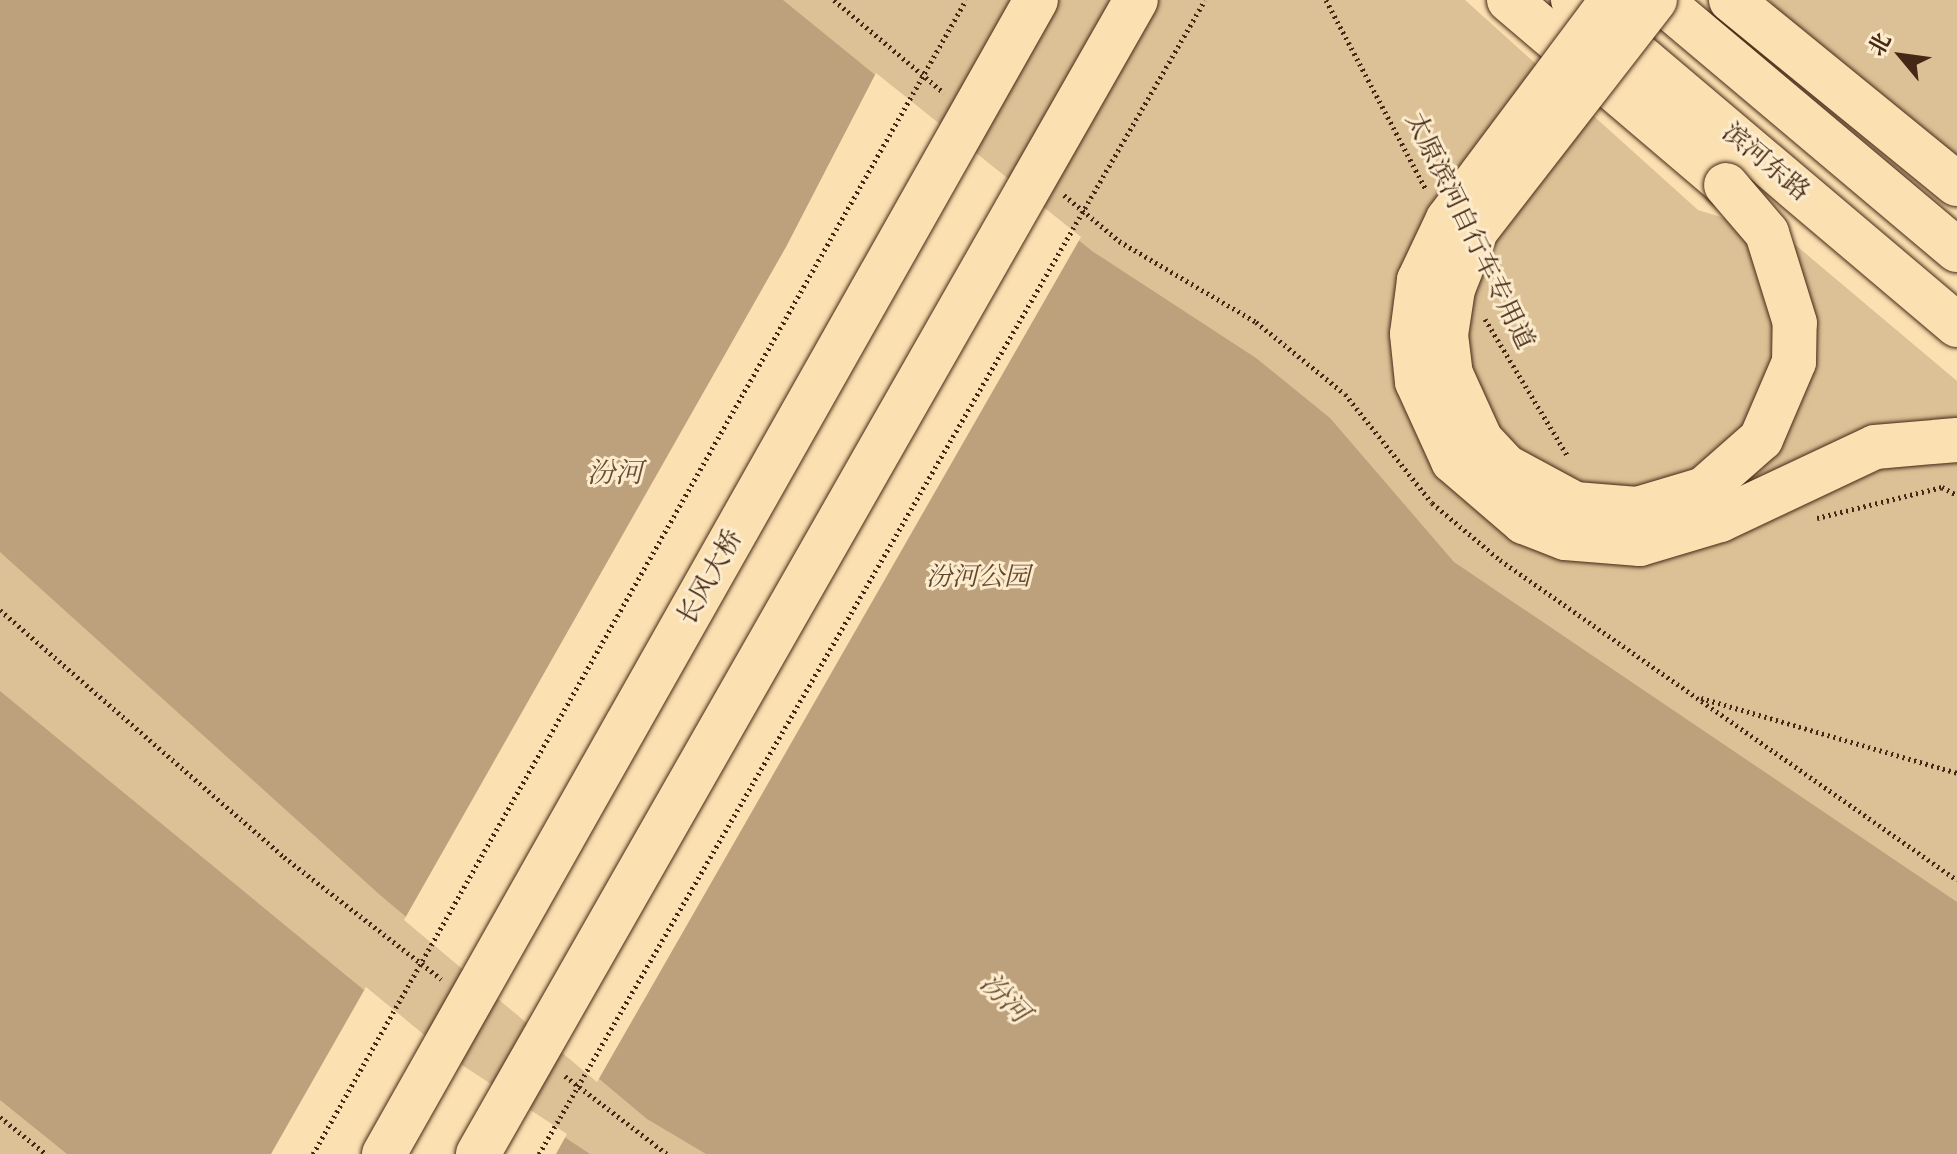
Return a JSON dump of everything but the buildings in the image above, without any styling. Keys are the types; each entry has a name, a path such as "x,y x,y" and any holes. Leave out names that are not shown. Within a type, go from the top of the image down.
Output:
{"highway":[{"name":"长风大桥","path":"384,1154 1036,0"},
{"path":"478,1154 1136,0"},
{"path":"1509,0 1726,185 1767,233 1795,323 1794,362 1761,439 1704,489 1637,509 1575,504 1505,466 1481,440 1451,374 1446,335 1453,289 1476,231 1657,0 1957,250"},
{"name":"滨河东路","path":"1573,0 1957,325"},
{"path":"1612,0 1448,219 1419,280 1412,334 1417,382 1453,461 1524,522 1565,538 1640,544 1720,520 1875,447 1957,440"},
{"path":"1731,0 1791,52 1957,184"},
{"path":"1755,0 1791,52"}],"path":[{"path":"834,0 952,100"},
{"path":"313,1154 966,0"},
{"path":"539,1154 1205,0"},
{"name":"太原滨河自行车专用道","path":"1326,0 1432,204"},
{"path":"1059,191 1119,241 1256,322 1345,394 1432,503 1500,560 1957,880"},
{"name":"太原滨河自行车专用道","path":"1483,315 1573,464"},
{"path":"1805,521 1942,487 1957,495"},
{"path":"0,610 284,857 455,990"},
{"path":"1694,696 1957,773"},
{"path":"553,1066 667,1154"},
{"path":"0,1117 46,1154"}],"green space":[{"name":"汾河公园","path":"0,0 1465,0 1698,210 1786,237 1957,381 1957,1154 0,1154"},
{"path":"1769,0 1957,0 1957,169 1804,49"}],"water":[{"name":"汾河","path":"0,0 783,0 1092,251 1256,358 1330,418 1454,562 1957,902 1957,1154 706,1154 647,1119 380,895 0,552"},
{"path":"0,691 454,1064 590,1154 67,1154 0,1100"}],"pier":[{"path":"876,73 1081,237 597,1082 404,920 786,247"},
{"path":"366,987 456,1061 567,1134 556,1154 271,1154"}]}
